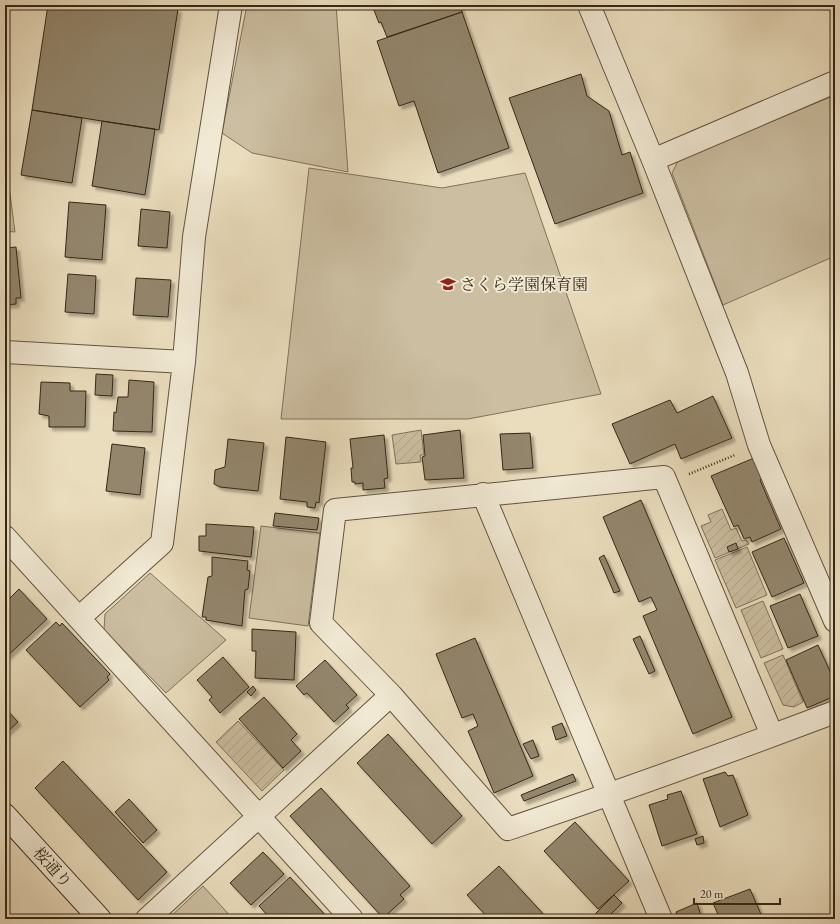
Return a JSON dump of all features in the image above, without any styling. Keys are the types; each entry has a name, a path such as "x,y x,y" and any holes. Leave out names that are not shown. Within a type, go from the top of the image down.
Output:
{"street":[{"path":"79,618 162,543 184,362 194,237 231,5"},
{"path":"589,5 653,160 737,373 759,444 835,621"},
{"path":"653,160 835,82"},
{"path":"5,352 184,362"},
{"path":"772,735 664,477 335,510 321,623 391,695 508,829 609,795 835,712"},
{"path":"483,494 661,919"},
{"path":"5,537 352,919"},
{"path":"146,919 260,817 391,695"},
{"name":"桜通り","path":"5,815 100,919"}],"path":[{"path":"667,483 759,444"}],"green space":[{"path":"247,5 336,5 348,172 252,153 222,133"},
{"path":"835,95 835,256 723,305 672,173 678,161"},
{"path":"5,156 15,232 5,231"},
{"path":"309,168 442,188 525,173 601,394 468,419 281,419"},
{"path":"421,430 424,455 420,455 421,462 396,464 392,435"},
{"path":"722,509 731,530 736,528 742,541 746,540 749,544 715,558 701,526 711,522 708,515"},
{"path":"261,526 320,533 308,626 249,618"},
{"path":"747,547 767,595 736,608 715,560"},
{"path":"150,573 226,640 166,693 104,630 105,614"},
{"path":"763,601 783,649 761,658 741,610"},
{"path":"783,655 803,702 794,707 783,705 764,663"},
{"path":"238,721 284,770 262,791 216,742"},
{"path":"203,886 233,919 168,919"}],"building":[{"path":"48,5 154,5 178,9 159,130 32,110"},
{"path":"372,5 460,5 462,12 387,37 381,22 379,23"},
{"path":"462,12 509,148 438,173 414,101 399,106 377,41"},
{"path":"581,74 587,96 609,111 622,155 630,152 643,193 555,224 509,98"},
{"path":"32,110 82,118 72,183 21,175"},
{"path":"102,121 155,129 145,195 92,186"},
{"path":"69,202 106,205 102,260 65,257"},
{"path":"141,209 170,212 167,248 138,246"},
{"path":"16,247 21,298 16,298 16,304 5,305 5,248"},
{"path":"68,274 96,276 94,314 65,312"},
{"path":"136,278 171,280 168,317 133,315"},
{"path":"96,374 113,375 112,396 95,395"},
{"path":"129,380 154,382 152,432 113,431 114,412 116,413 118,397 128,397"},
{"path":"41,382 70,383 70,391 86,391 85,427 49,427 49,416 39,414"},
{"path":"713,396 732,438 681,459 675,444 630,464 612,424 670,400 677,413"},
{"path":"460,430 464,478 425,480 422,457 425,456 423,435"},
{"path":"530,433 533,468 503,470 500,434"},
{"path":"384,435 388,478 384,479 385,488 363,490 363,483 355,484 355,482 352,482 351,468 353,468 350,439"},
{"path":"286,437 326,442 319,503 316,502 315,508 307,507 307,502 280,499"},
{"path":"228,439 264,443 258,491 220,487 214,484 215,470 225,467"},
{"path":"112,444 145,448 140,495 106,491"},
{"path":"754,458 762,479 760,480 781,529 752,542 750,537 744,539 738,525 734,527 711,476"},
{"path":"641,500 732,717 693,734 643,616 657,610 651,597 639,602 603,517"},
{"path":"275,513 319,518 317,530 273,526"},
{"path":"206,524 254,527 251,557 199,551 199,536 206,536"},
{"path":"784,538 804,583 772,597 752,552"},
{"path":"736,543 738,549 729,552 727,547"},
{"path":"604,555 620,591 614,593 599,558"},
{"path":"212,557 248,561 247,570 250,571 248,589 245,590 242,626 206,620 206,617 202,617 208,577 212,576"},
{"path":"19,589 47,619 5,658 5,603"},
{"path":"800,594 818,636 788,648 770,606"},
{"path":"56,622 60,626 62,623 110,674 107,677 109,680 80,707 26,650"},
{"path":"252,629 296,632 294,680 255,678 256,651 252,651"},
{"path":"640,636 655,671 649,674 633,639"},
{"path":"475,638 533,776 494,793 468,731 478,726 473,714 462,718 436,654"},
{"path":"818,645 835,682 835,696 807,708 786,660"},
{"path":"223,657 249,687 220,713 209,700 212,697 197,680"},
{"path":"325,660 357,695 346,705 349,708 334,722 307,693 304,695 296,686"},
{"path":"253,686 256,690 251,696 247,692"},
{"path":"264,697 297,734 291,740 301,751 283,768 239,719"},
{"path":"5,708 18,722 5,734"},
{"path":"562,723 567,736 556,740 552,727"},
{"path":"388,734 462,816 432,844 357,763"},
{"path":"533,740 539,756 531,759 523,744"},
{"path":"63,761 167,872 138,900 35,788"},
{"path":"725,772 728,776 733,775 748,815 720,827 703,779"},
{"path":"573,774 576,781 524,801 521,795"},
{"path":"321,788 410,886 400,895 404,899 383,918 290,816"},
{"path":"681,791 697,834 662,846 649,805 668,799 667,795"},
{"path":"129,799 157,830 143,843 115,812"},
{"path":"575,822 629,881 598,909 544,851"},
{"path":"703,836 704,843 697,845 695,839"},
{"path":"263,852 284,874 251,905 230,883"},
{"path":"499,866 548,919 489,919 467,895"},
{"path":"290,877 329,919 271,919 259,906"},
{"path":"750,889 763,919 720,919 713,903"},
{"path":"614,895 622,903 606,919 590,919"},
{"path":"697,903 702,919 679,919 676,912"}],"place":[{"name":"さくら学園保育園","path":"448,284"}]}
